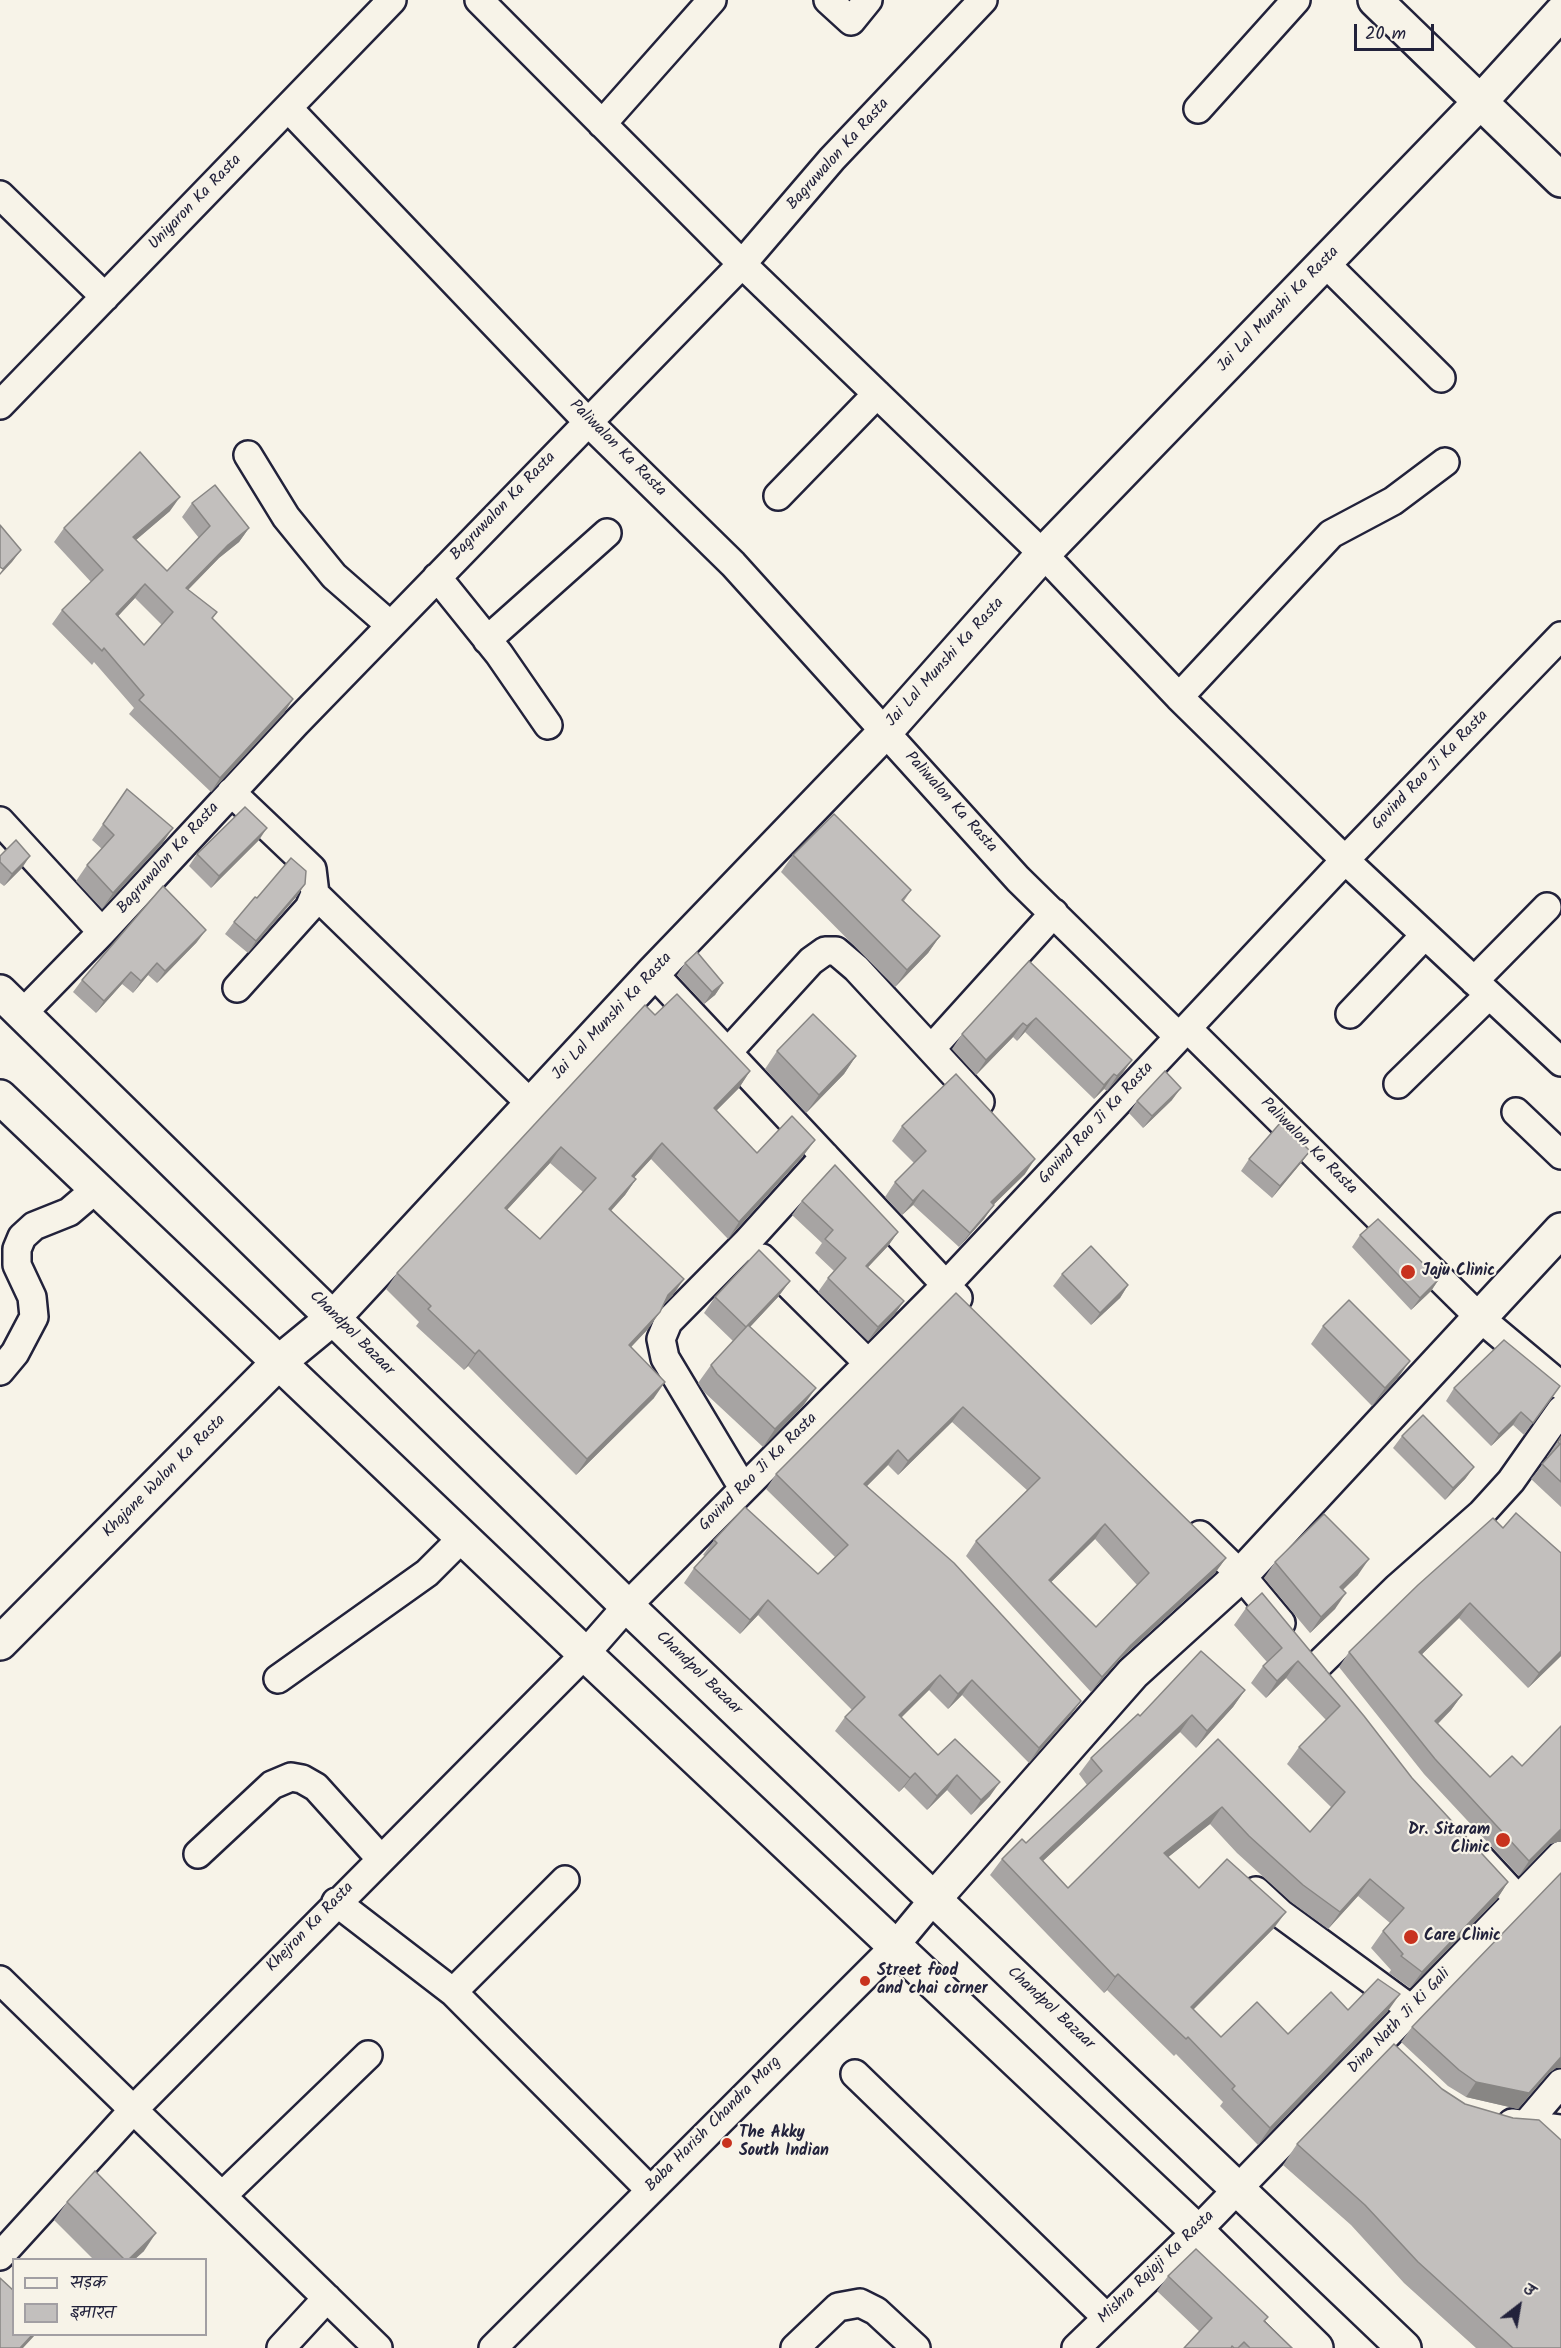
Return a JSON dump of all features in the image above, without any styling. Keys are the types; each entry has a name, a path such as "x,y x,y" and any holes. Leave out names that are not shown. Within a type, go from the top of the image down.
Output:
{"main road":[{"path":"1375,0 1561,180"},
{"name":"Jai Lal Munshi Ka Rasta","path":"334,1317 653,973 885,732 1043,554 1480,102 1561,13"},
{"name":"Chandpol Bazaar","path":"12,1003 627,1606 1404,2348"},
{"path":"0,1097 894,1947 1197,2231 1316,2348"},
{"path":"933,1899 1086,1709 1133,1673 1241,1575 1559,1236"},
{"name":"Khajane Walon Ka Rasta","path":"0,1642 278,1363 334,1317"}],"street":[{"name":"Uniyaron Ka Rasta","path":"0,405 392,0"},
{"path":"479,0 742,264 1043,554 1179,697 1345,860 1561,1062"},
{"path":"602,124 712,0"},
{"path":"828,0 851,21 868,0"},
{"name":"Bagruwalon Ka Rasta","path":"12,1003 102,932 231,792 390,626 742,264 832,159 983,0"},
{"path":"1198,109 1296,0"},
{"name":"Paliwalon Ka Rasta","path":"288,108 587,421 733,564 1017,879 1054,912 1178,1036 1191,1032 1480,1318 1561,1386"},
{"path":"0,195 105,297"},
{"path":"1325,263 1441,378"},
{"path":"778,496 877,394"},
{"path":"248,455 286,517 334,576 390,626"},
{"path":"1179,697 1331,534 1393,501 1445,462"},
{"path":"488,640 607,533"},
{"path":"437,577 488,640 548,725"},
{"name":"Govind Rao Ji Ka Rasta","path":"627,1606 946,1285 1041,1167 1178,1036 1561,636"},
{"path":"231,792 312,869 315,894 309,908 237,988"},
{"path":"0,821 102,932"},
{"path":"315,894 531,1104"},
{"path":"1398,1084 1482,988 1547,907"},
{"path":"931,1049 1054,912"},
{"path":"1350,1014 1425,935"},
{"path":"727,1053 811,961 825,951 836,951 856,968 994,1117"},
{"path":"653,973 979,1318"},
{"path":"1516,1112 1561,1155"},
{"path":"743,1488 665,1358 661,1339 668,1322 746,1243 825,1156"},
{"path":"0,1371 15,1353 34,1317 32,1297 17,1265 17,1249 22,1237 34,1226 69,1212 96,1189"},
{"path":"746,1243 868,1363"},
{"path":"1182,1517 1241,1575 1311,1659 1481,1514 1511,1481 1561,1410"},
{"path":"278,1679 427,1573 463,1538"},
{"name":"Khejron Ka Rasta","path":"0,2256 134,2109 336,1902 585,1654 627,1606"},
{"path":"198,1854 272,1785 291,1777 302,1779 316,1787 380,1858"},
{"path":"1465,1842 1519,1900"},
{"name":"Dina Nath Ji Ki Gali","path":"1238,2187 1387,2051 1413,2010 1561,1855"},
{"path":"1233,1872 1281,1914 1413,2010"},
{"path":"453,1992 565,1880"},
{"name":"Baba Harish Chandra Marg","path":"493,2348 894,1947 933,1899"},
{"path":"336,1902 453,1992 649,2190"},
{"path":"0,1980 378,2348"},
{"path":"222,2196 368,2055"},
{"path":"855,2074 1106,2318"},
{"path":"1526,2124 1561,2083"},
{"path":"1482,2119 1561,2129"},
{"name":"Mishra Rajaji Ka Rasta","path":"1076,2348 1197,2231 1238,2187"},
{"path":"281,2348 327,2298"},
{"path":"795,2348 838,2307 860,2303 876,2311 916,2348"}],"building":[{"path":"140,452 180,497 133,537 167,571 210,526 192,503 215,485 249,528 228,545 186,588 217,612 212,618 293,699 220,778 139,700 144,695 104,648 102,651 62,610 103,570 64,528","holes":["145,584 173,612 144,645 116,614"]},
{"path":"0,525 21,550 3,569 0,567"},
{"path":"127,789 173,828 113,893 87,865 114,835 103,824"},
{"path":"245,807 267,828 219,876 197,854"},
{"path":"834,814 911,890 902,900 940,936 907,970 793,855"},
{"path":"16,840 30,856 12,874 0,862 0,856"},
{"path":"291,858 306,871 305,884 256,941 234,922"},
{"path":"163,886 206,930 165,971 157,963 141,981 131,972 104,1001 82,980"},
{"path":"697,952 723,983 712,992 685,963"},
{"path":"1029,961 1132,1060 1117,1076 1114,1074 1104,1085 1036,1018 1027,1026 1023,1023 986,1060 962,1034"},
{"path":"677,994 750,1071 714,1108 757,1153 792,1116 815,1140 739,1222 662,1143 632,1176 636,1179 609,1209 684,1279 668,1295 660,1312 629,1345 665,1382 587,1459 479,1350 475,1354 428,1309 431,1306 397,1273 645,1005 655,1015","holes":["561,1147 596,1178 540,1239 505,1208"]},
{"path":"813,1014 856,1056 819,1095 777,1051"},
{"path":"1165,1071 1181,1088 1152,1116 1137,1101"},
{"path":"956,1074 1035,1159 991,1202 994,1205 970,1233 923,1190 913,1201 895,1182 926,1151 902,1126"},
{"path":"1281,1122 1310,1151 1280,1186 1249,1159"},
{"path":"835,1165 898,1232 866,1266 904,1301 878,1327 828,1278 846,1258 825,1239 833,1230 802,1201"},
{"path":"1378,1219 1439,1279 1420,1298 1360,1235"},
{"path":"1091,1246 1128,1285 1100,1313 1062,1274"},
{"path":"759,1250 790,1281 746,1327 715,1297"},
{"path":"956,1293 1226,1558 1131,1645 1102,1677 976,1541 1040,1478 963,1407 908,1461 898,1450 864,1484 954,1563 1081,1701 1039,1748 972,1680 958,1694 940,1675 899,1715 938,1755 955,1739 1000,1782 981,1800 957,1775 937,1796 915,1773 910,1778 845,1717 865,1697 768,1600 750,1620 694,1568 717,1543 714,1540 745,1507 818,1574 848,1545 776,1474","holes":["1105,1524 1149,1573 1096,1627 1049,1580"]},
{"path":"1349,1300 1410,1361 1385,1388 1323,1326"},
{"path":"748,1325 816,1388 775,1429 717,1374 711,1365"},
{"path":"1504,1340 1560,1386 1533,1423 1521,1412 1499,1434 1454,1388"},
{"path":"1423,1415 1474,1467 1453,1488 1402,1436"},
{"path":"1561,1437 1561,1482 1542,1464 1560,1444 1558,1442"},
{"path":"1516,1513 1561,1553 1561,1651 1539,1673 1470,1603 1419,1652 1462,1695 1435,1721 1490,1777 1512,1756 1522,1766 1561,1726 1561,1829 1529,1861 1435,1759 1349,1652 1418,1585 1493,1518 1503,1528"},
{"path":"1324,1514 1369,1559 1340,1587 1346,1593 1321,1617 1275,1562"},
{"path":"1262,1593 1412,1778 1508,1882 1422,1972 1401,1956 1403,1954 1383,1931 1404,1908 1370,1879 1340,1912 1303,1885 1249,1836 1222,1807 1164,1853 1199,1888 1227,1859 1286,1912 1191,2007 1221,2037 1257,2002 1288,2034 1331,1992 1348,2010 1378,1979 1400,1994 1270,2128 1232,2089 1235,2086 1188,2037 1186,2039 1118,1974 1115,1977 1002,1859 1022,1839 1026,1843 1102,1771 1091,1758 1138,1714 1140,1716 1201,1651 1245,1690 1207,1731 1192,1715 1040,1858 1068,1888 1218,1739 1310,1832 1345,1792 1299,1747 1340,1706 1298,1661 1277,1681 1263,1666 1282,1648 1246,1608"},
{"path":"1561,1873 1561,2057 1529,2093 1476,2082 1459,2070 1412,2027"},
{"path":"1394,2044 1442,2089 1465,2104 1513,2118 1539,2120 1561,2140 1561,2348 1513,2348 1418,2262 1365,2205 1297,2144"},
{"path":"95,2171 156,2233 130,2258 123,2258 67,2202"},
{"path":"1196,2249 1268,2317 1264,2321 1292,2348 1250,2348 1244,2342 1238,2348 1232,2346 1231,2348 1184,2348 1212,2318 1168,2276"},
{"path":"0,2278 12,2289 12,2336 31,2336 20,2348 0,2348"}],"place":[{"name":"Jaju Clinic","path":"1408,1272"},
{"name":"Dr. Sitaram Clinic","path":"1503,1840"},
{"name":"Care Clinic","path":"1411,1937"},
{"name":"Street food and chai corner","path":"865,1981"},
{"name":"The Akky South Indian","path":"727,2143"}]}
